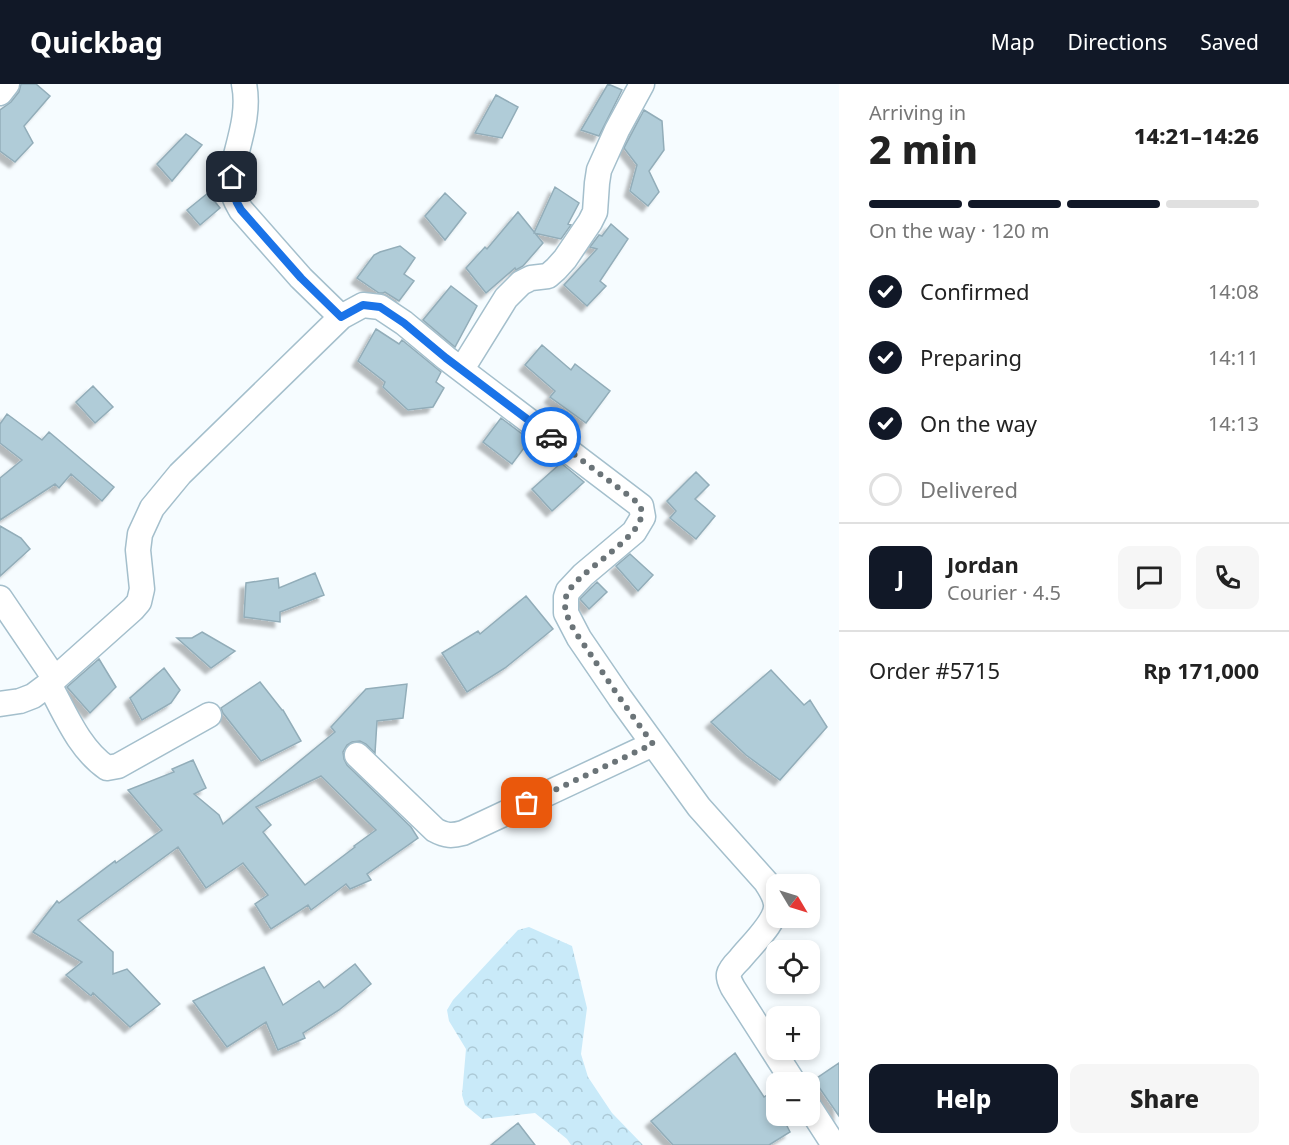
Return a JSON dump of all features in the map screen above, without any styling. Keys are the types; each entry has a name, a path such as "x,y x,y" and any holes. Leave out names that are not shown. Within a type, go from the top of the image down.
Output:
{"street":[{"path":"0,93 7,84"},
{"path":"244,84 245,112 232,177 232,190 236,201 241,210 301,278 341,317"},
{"path":"462,369 506,298 521,283 531,278 548,276 556,270 590,222 595,212 599,171 617,130 642,84"},
{"path":"0,704 33,696 52,682 133,609 142,589 138,550 140,534 152,508 180,474 341,317 363,305 380,307 404,323 641,506 643,517 634,532 583,575 568,591 566,613 579,638 620,698 699,807 774,894 776,909 773,916 767,927 734,965 729,972 729,977 733,988 787,1072"},
{"path":"0,598 52,682 82,742 96,760 107,768 118,766 209,715"},
{"path":"357,755 435,830 447,836 454,836 653,744"},
{"path":"820,1123 834,1145"}],"green space":[{"path":"529,927 572,946 587,1008 581,1054 588,1077 612,1113 643,1145 571,1145 567,1139 535,1113 482,1119 465,1105 462,1095 466,1049 449,1021 447,1010 453,1000 518,930"}],"building":[{"path":"21,84 36,84 50,96 24,126 33,143 15,162 0,151 0,110 11,102 19,92"},
{"path":"608,84 622,90 599,136 581,130"},
{"path":"496,95 518,107 502,138 475,133"},
{"path":"644,110 662,121 664,150 649,171 659,192 648,206 630,191 637,165 624,148"},
{"path":"186,134 202,145 172,181 157,164"},
{"path":"555,187 579,203 568,224 571,225 561,239 534,233"},
{"path":"208,193 220,208 200,225 187,210"},
{"path":"445,193 466,213 445,240 425,216"},
{"path":"518,212 543,243 523,266 516,270 515,268 486,293 466,268 485,247 487,249"},
{"path":"611,224 628,239 600,281 606,286 587,306 564,285 597,249 590,247"},
{"path":"400,246 415,258 404,274 414,281 399,301 385,292 379,293 357,278 374,255"},
{"path":"451,286 477,306 455,347 423,320"},
{"path":"376,329 399,344 402,340 441,372 436,382 444,388 433,407 408,410 383,387 385,382 358,361"},
{"path":"542,345 571,370 575,364 610,391 586,423 550,397 555,391 525,365"},
{"path":"93,386 113,407 95,423 76,402"},
{"path":"7,414 42,440 49,432 114,487 102,501 71,474 59,488 55,484 0,520 0,478 22,460 0,443 0,424"},
{"path":"501,418 530,440 512,464 483,442"},
{"path":"561,463 584,482 552,511 532,489"},
{"path":"696,472 709,485 695,499 715,516 696,539 670,518 676,511 667,501"},
{"path":"0,526 21,538 30,549 0,576"},
{"path":"630,554 653,575 638,591 616,566"},
{"path":"315,573 324,595 280,612 280,622 244,617 246,583 278,578 279,588"},
{"path":"597,582 607,592 589,609 580,599"},
{"path":"526,596 553,629 505,668 467,692 442,653 478,631 480,634"},
{"path":"202,632 235,651 211,668 177,638 192,638"},
{"path":"99,659 116,687 90,713 67,687"},
{"path":"164,668 180,690 171,703 142,720 130,698"},
{"path":"771,670 804,705 810,700 827,727 780,780 746,755 711,722"},
{"path":"260,682 283,710 301,741 261,761 221,708"},
{"path":"407,684 403,718 377,721 375,753 360,741 352,742 343,752 344,759 347,765 411,827 418,838 367,874 371,880 350,889 346,884 311,910 308,905 271,929 255,904 268,895 243,863 206,888 178,847 78,920 113,952 113,974 127,969 160,1004 130,1027 93,993 91,996 66,975 82,962 33,932 57,901 59,903 115,861 116,863 162,830 128,790 174,772 172,769 193,760 206,788 194,794 219,815 223,824 335,732 331,727 366,689","holes":["321,776 376,830 305,885 263,832 271,825 256,807"]},
{"path":"355,964 371,984 339,1010 303,1033 305,1038 278,1050 266,1022 227,1047 193,1001 264,967 283,1005 319,981 324,988"},
{"path":"735,1053 764,1097 766,1096 766,1126 787,1126 790,1132 769,1145 673,1145 651,1121"},
{"path":"839,1063 839,1116 820,1089 820,1076"},
{"path":"518,1123 535,1145 491,1145"}],"way so far":[{"path":"527,803 653,744 579,638 570,623 565,605 568,591 583,575 634,532 643,517 641,506 551,437"}],"route":[{"path":"232,177 232,190 241,210 301,278 341,317 363,305 380,307 551,437"}]}
